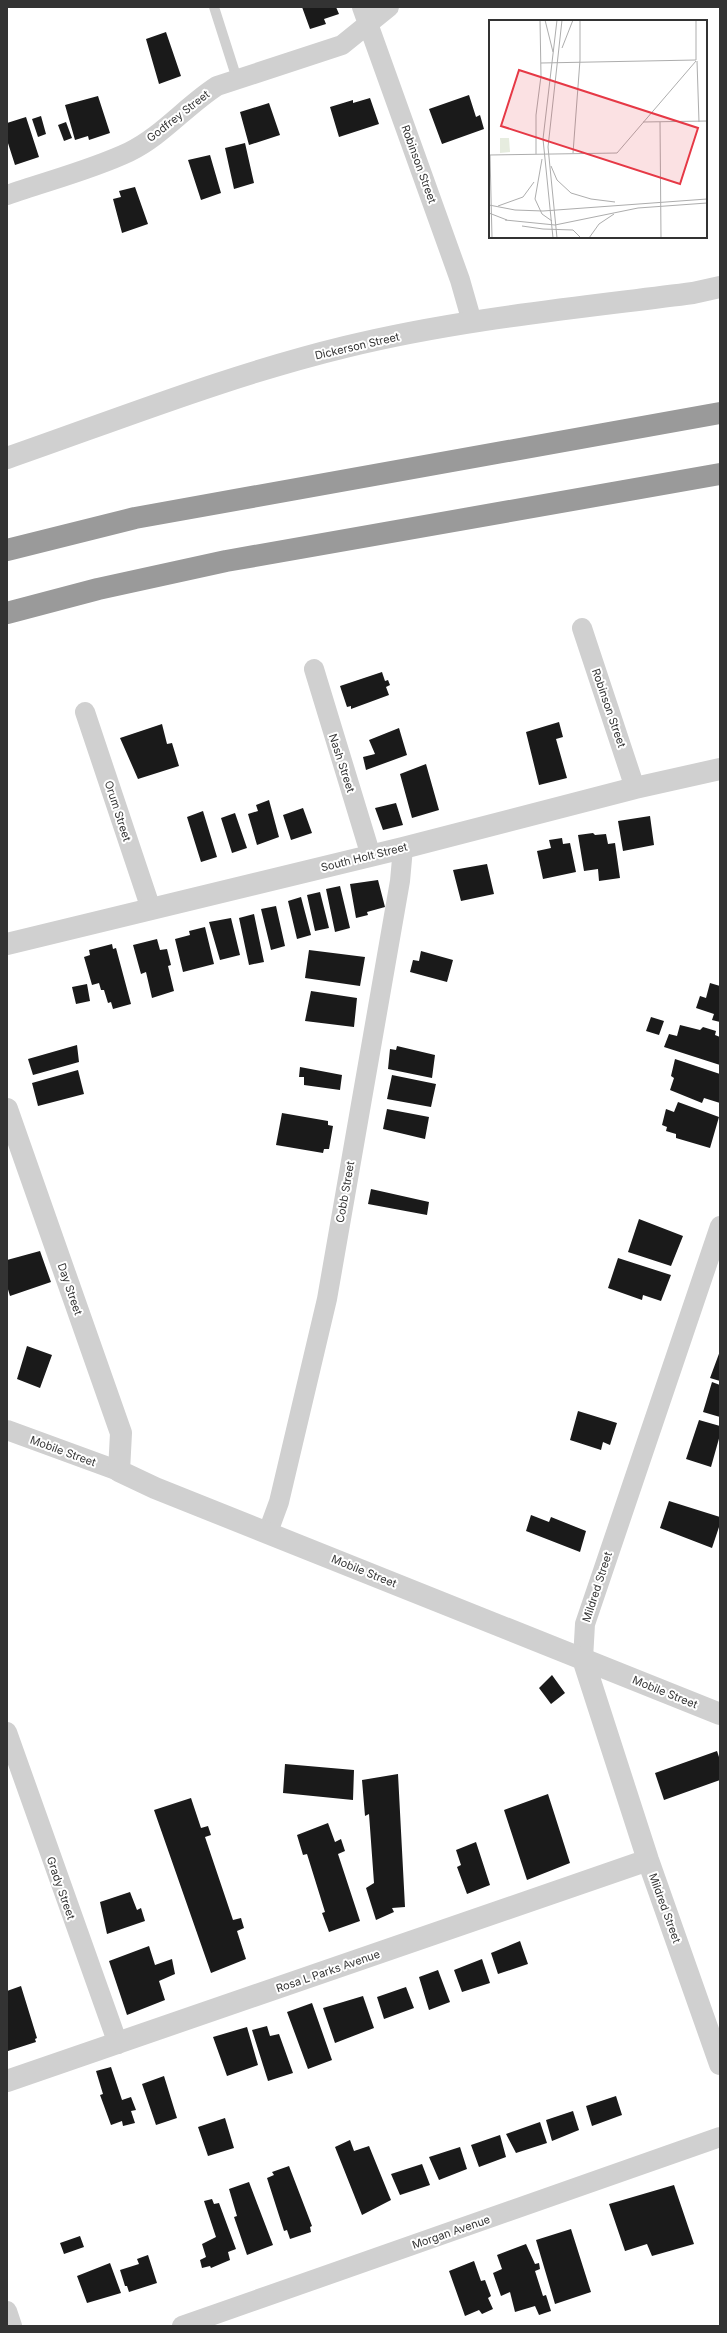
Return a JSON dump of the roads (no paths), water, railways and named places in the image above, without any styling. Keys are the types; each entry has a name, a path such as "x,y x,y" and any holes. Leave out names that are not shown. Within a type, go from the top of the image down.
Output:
{"highway":[{"path":"7,550 135,518 720,413"},
{"path":"7,613 127,583 226,562 720,474"}],"street":[{"name":"Godfrey Street","path":"7,195 129,152 152,137 204,94 218,86 342,45 365,15 389,7"},
{"name":"Robinson Street","path":"365,15 460,280 472,322"},
{"name":"Dickerson Street","path":"7,458 264,370 346,347 472,322 686,294 720,287"},
{"name":"Robinson Street","path":"582,628 635,788"},
{"name":"Nash Street","path":"314,669 371,856"},
{"name":"Orum Street","path":"85,712 151,909"},
{"name":"South Holt Street","path":"7,944 371,856 635,788 720,769"},
{"name":"Cobb Street","path":"268,1532 279,1502 327,1299 400,881 402,848"},
{"name":"Day Street","path":"7,1109 121,1433 119,1471"},
{"name":"Mildred Street","path":"719,1230 681,1335 585,1624 583,1659 648,1860 720,2064"},
{"name":"Mobile Street","path":"7,1430 119,1471 155,1488 720,1714"},
{"name":"Grady Street","path":"7,1732 118,2044"},
{"name":"Rosa L Parks Avenue","path":"7,2081 118,2044 648,1860"},
{"name":"Morgan Avenue","path":"182,2326 720,2137"},
{"path":"7,2311 12,2326"}],"lane":[{"path":"214,7 237,79"}]}
